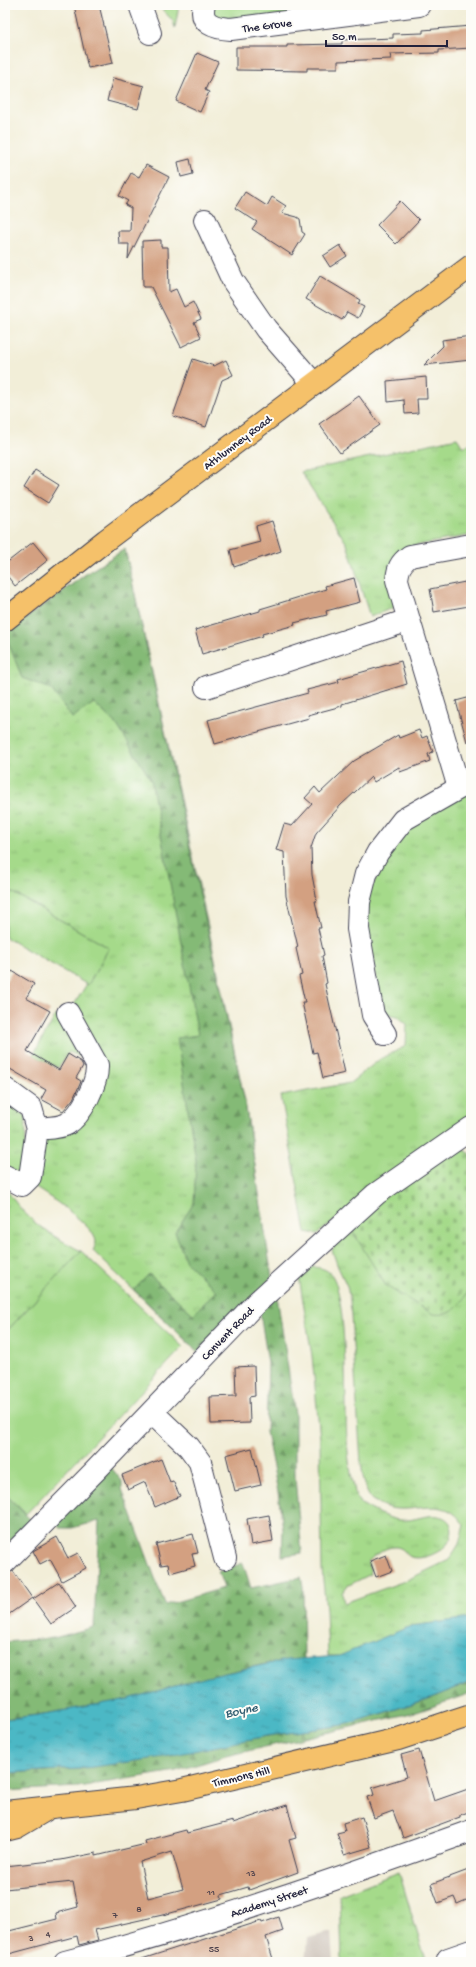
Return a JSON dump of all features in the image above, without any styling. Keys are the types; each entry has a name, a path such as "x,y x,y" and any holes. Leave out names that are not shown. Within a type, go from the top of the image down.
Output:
{"main road":[{"name":"Athlumney Road","path":"5,620 106,540 471,266"},
{"name":"Timmons Hill","path":"5,1812 47,1809 136,1798 182,1790 398,1739 471,1715"},
{"path":"5,1830 17,1827 47,1809"}],"street":[{"path":"140,5 150,34"},
{"name":"The Grove","path":"204,5 203,16 207,23 217,28 230,30 416,5"},
{"path":"205,220 233,281 266,329 314,384"},
{"path":"385,1034 373,1015 358,929 359,902 366,874 378,852 403,820 465,785 409,620 397,580 398,569 403,561 410,556 471,545"},
{"path":"206,687 409,620"},
{"path":"37,1129 66,1124 79,1115 98,1074 97,1065 68,1013"},
{"path":"5,1089 31,1108 37,1129 30,1177 22,1185 5,1176"},
{"name":"Convent Road","path":"5,1562 255,1304 376,1194 471,1128"},
{"path":"152,1412 189,1447 200,1462 225,1558"},
{"name":"Academy Street","path":"65,1962 124,1947 325,1883 471,1831"},
{"path":"448,1959 471,1951"}],"shaded area":[{"path":"331,1932 333,1962 306,1962 308,1938"}],"green space":[{"path":"158,5 179,5 175,28 173,21"},
{"path":"210,5 357,5 233,23 214,18"},
{"path":"457,438 463,447 471,443 471,535 407,547 395,555 388,572 395,607 370,617 347,544 301,472"},
{"path":"125,549 210,935 245,1102 257,1178 198,1352 93,1251 96,1242 93,1235 79,1219 31,1185 42,1137 101,1077 72,1008 109,948 5,888 5,634 86,574"},
{"path":"125,549 245,1102 272,1278 198,1352 134,1290 149,1274 193,1314 217,1291 186,1262 175,1232 194,1203 196,1161 177,1038 198,1035 151,780 117,725 94,703 72,718 51,689 22,678 5,634 86,574"},
{"path":"471,792 471,986 469,988 471,991 471,1117 317,1234 306,1232 281,1096 350,1083 380,1059 406,1046 407,1024 397,1016 383,1013 367,935 367,897 393,842 421,818"},
{"path":"5,888 109,948 88,985 5,937"},
{"path":"56,1015 65,1022 82,1057 69,1052 58,1068 33,1055"},
{"path":"5,1098 26,1116 25,1168 16,1172 5,1167"},
{"path":"456,1145 471,1154 471,1287 464,1299 452,1311 433,1314 386,1286 353,1232 348,1230 381,1199"},
{"path":"5,1187 21,1209 38,1225 81,1251 5,1333"},
{"path":"348,1230 353,1232 367,1253 463,1299 471,1287 471,1618 411,1626 340,1656 328,1656 326,1610 322,1570 320,1439 312,1356 298,1271 303,1267 324,1269 333,1277 337,1287 344,1338 347,1445 355,1495 357,1499 370,1509 390,1518 410,1520 426,1516 442,1517 450,1523 452,1532 446,1546 431,1555 415,1558 408,1556 398,1547 388,1548 379,1553 368,1562 371,1574 347,1586 342,1593 344,1603 405,1581 449,1560 459,1544 464,1525 456,1515 446,1509 436,1507 402,1509 390,1508 372,1500 367,1491 361,1463 350,1301 347,1286 332,1250"},
{"path":"81,1251 183,1347 26,1514 5,1494 5,1333"},
{"path":"277,1296 295,1414 295,1478 302,1553 282,1556 283,1529 278,1492 266,1432 268,1363 260,1312"},
{"path":"109,1465 122,1481 122,1489 165,1605 224,1588 218,1572 243,1563 251,1588 301,1577 303,1587 304,1659 260,1665 238,1670 129,1699 5,1719 5,1642 54,1638 94,1627 99,1521 72,1528 60,1528 54,1522"},
{"path":"5,1494 31,1520 5,1546"},
{"path":"471,1682 471,1693 420,1711 226,1756 176,1771 78,1787 5,1791 5,1773 79,1769 267,1736 344,1725 428,1699"},
{"path":"399,1872 426,1962 342,1962 340,1895"}],"water":[{"name":"Boyne","path":"471,1618 471,1682 428,1699 344,1725 267,1736 164,1757 79,1769 5,1773 5,1719 38,1715 128,1699 207,1677 286,1660 339,1656 411,1626"}],"building":[{"path":"74,5 99,5 113,63 88,68"},
{"path":"471,26 471,48 439,50 439,53 390,54 391,59 338,61 338,68 307,68 307,71 236,70 236,47 287,47 287,45 342,44 342,40 393,38 393,34 423,33 423,30"},
{"path":"197,53 218,62 205,90 209,92 200,112 176,101"},
{"path":"113,78 144,86 138,109 107,101"},
{"path":"190,159 193,174 181,177 178,162"},
{"path":"146,165 169,177 128,259 129,244 119,244 118,231 130,231 131,208 125,205 128,201 119,196 131,173 139,177"},
{"path":"245,192 267,206 272,197 286,206 282,213 300,219 302,232 305,234 292,255 252,229 257,222 235,208"},
{"path":"400,201 419,220 396,244 377,225"},
{"path":"161,240 161,247 168,247 169,292 176,289 184,307 193,302 201,319 194,322 201,337 181,347 151,287 143,287 142,241"},
{"path":"340,245 347,256 330,267 323,256"},
{"path":"320,276 360,300 358,304 364,307 358,318 347,312 342,320 306,299"},
{"path":"471,336 471,360 424,365 443,346 442,340"},
{"path":"193,359 214,366 226,360 233,375 222,380 206,427 173,416"},
{"path":"426,377 427,399 417,399 418,413 405,414 404,400 388,402 387,381"},
{"path":"359,396 380,425 340,453 319,424"},
{"path":"35,470 59,485 48,503 24,488"},
{"path":"272,521 281,551 234,567 230,550 260,542 256,526"},
{"path":"33,542 48,560 15,586 5,573 5,564"},
{"path":"354,578 360,602 326,611 327,615 294,623 295,625 262,634 263,636 202,654 195,630 260,611 260,609 326,589 325,586"},
{"path":"465,582 469,606 434,612 430,589"},
{"path":"401,661 407,684 342,704 342,706 308,715 309,718 215,744 208,720 308,693 307,690 339,682 338,679"},
{"path":"471,697 471,741 467,742 456,701"},
{"path":"419,730 422,738 427,736 433,752 428,754 430,761 400,772 399,767 374,782 371,777 341,805 316,833 311,848 312,875 317,901 315,901 321,928 318,928 324,955 322,956 327,983 325,984 345,1073 323,1078 317,1052 313,1053 302,1002 305,1002 299,976 302,975 296,948 298,947 286,896 284,852 276,850 284,824 292,826 312,804 305,798 315,787 320,793 354,761 398,735 399,738"},
{"path":"12,971 34,984 26,998 50,1011 27,1051 59,1070 68,1054 81,1062 83,1066 76,1078 81,1081 80,1084 73,1099 63,1111 41,1099 46,1090 5,1066 5,982"},
{"path":"254,1366 255,1396 249,1397 250,1423 211,1424 210,1397 236,1396 235,1367"},
{"path":"252,1448 261,1485 235,1491 226,1455"},
{"path":"161,1459 170,1482 173,1481 180,1496 155,1507 145,1482 128,1490 122,1475"},
{"path":"269,1515 273,1541 251,1545 247,1519"},
{"path":"193,1534 198,1553 192,1554 195,1566 170,1573 168,1564 161,1565 156,1544"},
{"path":"57,1537 68,1558 78,1553 86,1568 62,1581 50,1559 40,1564 33,1551"},
{"path":"386,1555 392,1571 376,1577 370,1561"},
{"path":"13,1571 32,1598 5,1617 5,1574"},
{"path":"59,1582 76,1607 51,1624 33,1599"},
{"path":"419,1750 434,1801 471,1788 471,1811 460,1815 460,1817 403,1838 393,1811 374,1818 367,1797 374,1795 372,1788 407,1777 401,1755"},
{"path":"287,1805 296,1838 289,1840 298,1872 249,1890 248,1887 221,1895 222,1899 167,1914 95,1930 98,1940 79,1945 77,1936 5,1955 5,1932 57,1919 56,1913 78,1907 73,1882 5,1889 5,1866 61,1860 96,1853 96,1856 146,1844 145,1841 186,1830 187,1833 233,1821 233,1823","holes":["172,1852 183,1889 148,1898 140,1862"]},
{"path":"362,1817 371,1847 344,1855 337,1833 345,1831 343,1823"},
{"path":"471,1869 471,1891 468,1892 471,1898 457,1904 454,1897 438,1903 431,1884"},
{"path":"279,1917 283,1931 266,1937 274,1962 143,1962 142,1959 261,1921 262,1923"}]}
